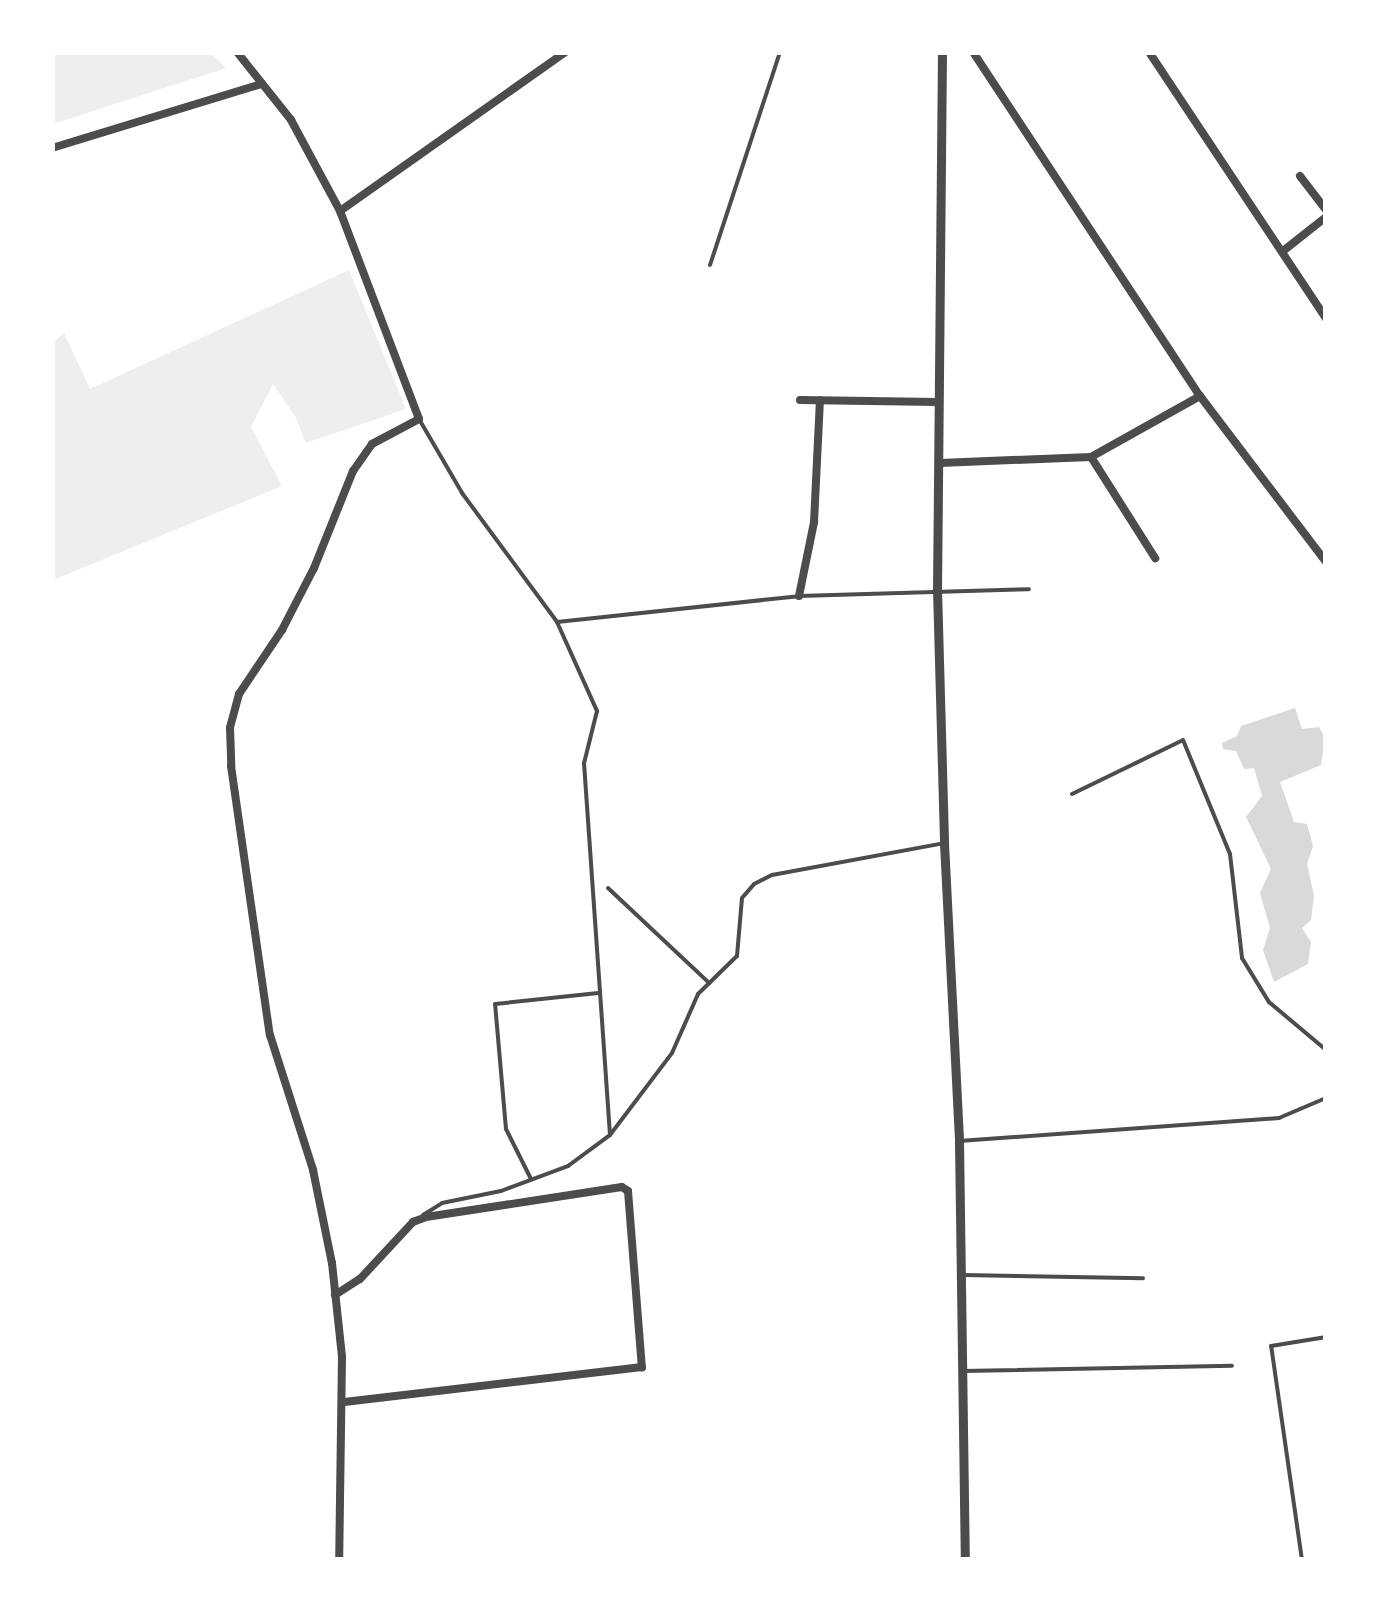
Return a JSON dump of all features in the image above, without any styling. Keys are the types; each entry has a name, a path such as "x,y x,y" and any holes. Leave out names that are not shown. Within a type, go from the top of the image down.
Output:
{"street":[{"path":"237,52 292,120 340,211 419,420 372,444 353,471 314,568 282,630 239,694 230,728 231,766 270,1034 313,1170 335,1295 342,1402 339,1560"},
{"path":"340,211 565,52"},
{"path":"942,52 938,589 944,844 963,1275 965,1560"},
{"path":"973,52 1200,396 1326,562"},
{"path":"1149,52 1326,318"},
{"path":"52,148 262,84"},
{"path":"1283,251 1326,214 1300,176"},
{"path":"940,463 1091,458 1200,396"},
{"path":"800,400 938,402"},
{"path":"799,596 814,522 820,400"},
{"path":"1091,458 1154,558"},
{"path":"335,1295 360,1279 413,1222 622,1187 628,1191 642,1368 342,1402"}],"lane":[{"path":"710,264 780,52"},
{"path":"419,420 462,493 557,622 597,711 584,763 610,1135"},
{"path":"557,622 799,596 1030,589"},
{"path":"1072,794 1183,740 1230,854 1247,969 1269,1002 1326,1050"},
{"path":"413,1222 442,1202 501,1191 568,1166 610,1135 672,1053 698,994 737,956 742,898 754,884 772,874 944,844"},
{"path":"608,888 709,983"},
{"path":"531,1180 506,1129 495,1004 599,993"},
{"path":"959,1141 1279,1118 1326,1098"},
{"path":"963,1275 1144,1278"},
{"path":"1302,1560 1271,1346 1326,1337"},
{"path":"962,1370 1232,1366"}],"shaded area":[{"path":"53,52 211,53 226,68 53,124"},
{"path":"349,270 406,409 306,443 295,416 273,384 251,427 282,486 53,580 53,343 64,333 90,389"},
{"path":"1295,708 1302,729 1319,727 1325,738 1321,765 1280,782 1294,822 1307,824 1313,846 1307,864 1314,896 1311,920 1302,928 1311,942 1308,964 1274,982 1263,950 1270,928 1260,893 1271,869 1246,817 1262,796 1254,768 1244,769 1236,751 1223,749 1222,743 1237,736 1241,726"}]}
